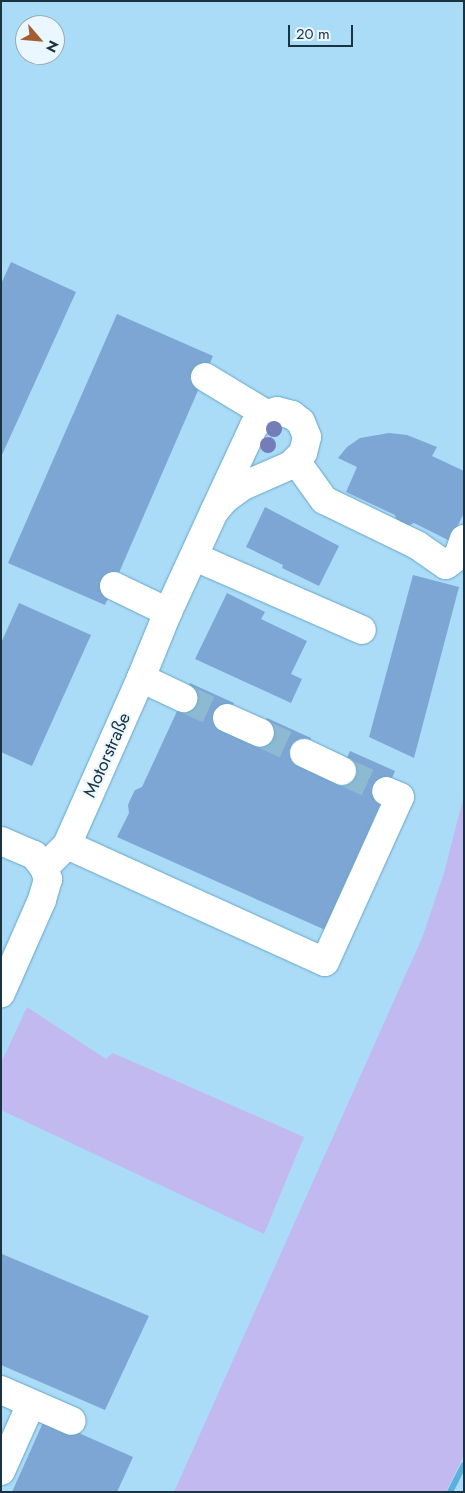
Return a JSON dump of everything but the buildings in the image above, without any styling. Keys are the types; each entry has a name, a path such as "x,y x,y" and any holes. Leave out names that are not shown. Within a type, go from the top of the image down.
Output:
{"street":[{"path":"204,377 266,414 282,411 292,415 301,422 306,432 306,443 303,453 296,461 324,500 417,545 446,565 458,556 464,539"},
{"name":"Motorstraße","path":"44,868 67,845 168,612 195,557 214,512 254,426 266,414"},
{"name":"Motorstraße","path":"214,512 225,499 244,486 296,461"},
{"path":"195,557 362,630"},
{"path":"114,586 168,612"},
{"path":"141,678 183,698"},
{"path":"227,718 260,733"},
{"path":"304,753 342,771"},
{"path":"67,845 325,962 400,797 386,791"},
{"path":"1,841 34,855 44,868 48,879 42,900 1,993"},
{"path":"1,1390 72,1422"},
{"path":"1,1471 31,1404"}],"shaded area":[{"path":"464,795 464,1455 446,1492 174,1492 422,938 444,873"},
{"path":"27,1007 106,1059 113,1053 304,1137 264,1234 1,1110 1,1063"}],"waterway":[{"path":"450,1492 464,1465"}],"tunnel":[{"path":"183,698 227,718"},
{"path":"260,733 304,753"},
{"path":"342,771 386,791"}]}
